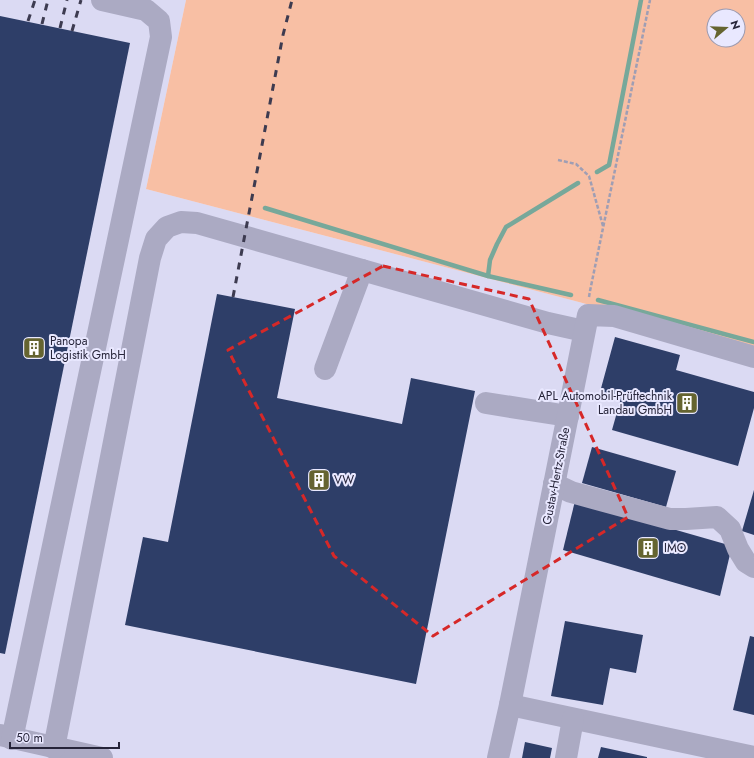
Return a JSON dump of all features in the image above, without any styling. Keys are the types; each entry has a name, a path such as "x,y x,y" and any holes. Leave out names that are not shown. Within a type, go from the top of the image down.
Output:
{"street":[{"path":"102,0 146,10 160,21 161,37 6,737 102,758"},
{"path":"54,748 150,258 156,239 167,227 181,222 197,223 548,323 586,323 614,316 754,357"},
{"path":"325,369 362,270"},
{"name":"Gustav-Hertz-Straße","path":"498,758 510,705 586,323"},
{"path":"486,403 568,416"},
{"path":"554,484 571,492 670,519 717,517 730,529 738,549 746,562 754,567"},
{"path":"510,705 754,757"},
{"path":"566,758 572,719"}],"path":[{"path":"586,323 590,291 650,0"},
{"path":"558,160 576,164 589,176 603,227"}],"highlighted area":[{"path":"383,266 529,299 628,517 433,636 334,556 228,350"}],"shaded area":[{"path":"0,0 186,0 146,189 754,349 754,758 0,758"},
{"path":"186,0 754,0 754,349 146,189"}],"building":[{"name":"Panopa Logistik GmbH","path":"0,16 130,43 5,654 0,653"},
{"name":"VW","path":"217,294 295,309 277,398 402,424 411,378 475,391 416,684 125,625 143,537 168,542"},
{"name":"APL Automobil-Prüftechnik Landau GmbH","path":"615,337 680,355 676,370 754,392 754,408 738,466 612,430 621,398 600,392"},
{"path":"592,447 676,471 666,507 582,483"},
{"path":"754,490 754,535 742,531"},
{"name":"IMO","path":"575,501 732,546 720,596 563,550"},
{"path":"565,621 643,635 636,673 610,668 603,705 551,696"},
{"path":"750,636 754,637 754,715 733,710"},
{"path":"525,742 552,748 550,758 522,758"},
{"path":"601,747 647,757 647,758 598,758"}],"waterway":[{"path":"597,172 609,165 641,0"},
{"path":"488,276 490,260 506,227 578,183"},
{"path":"265,208 488,276 571,295"},
{"path":"598,300 754,342"}],"railway":[{"path":"28,21 35,0"},
{"path":"42,24 48,0"},
{"path":"60,28 67,0"},
{"path":"72,31 81,0"},
{"path":"233,297 283,35 292,0"}],"place":[{"name":"Panopa Logistik GmbH","path":"34,348"},
{"name":"APL Automobil-Prüftechnik Landau GmbH","path":"687,403"},
{"name":"VW","path":"319,480"},
{"name":"IMO","path":"648,548"}]}
